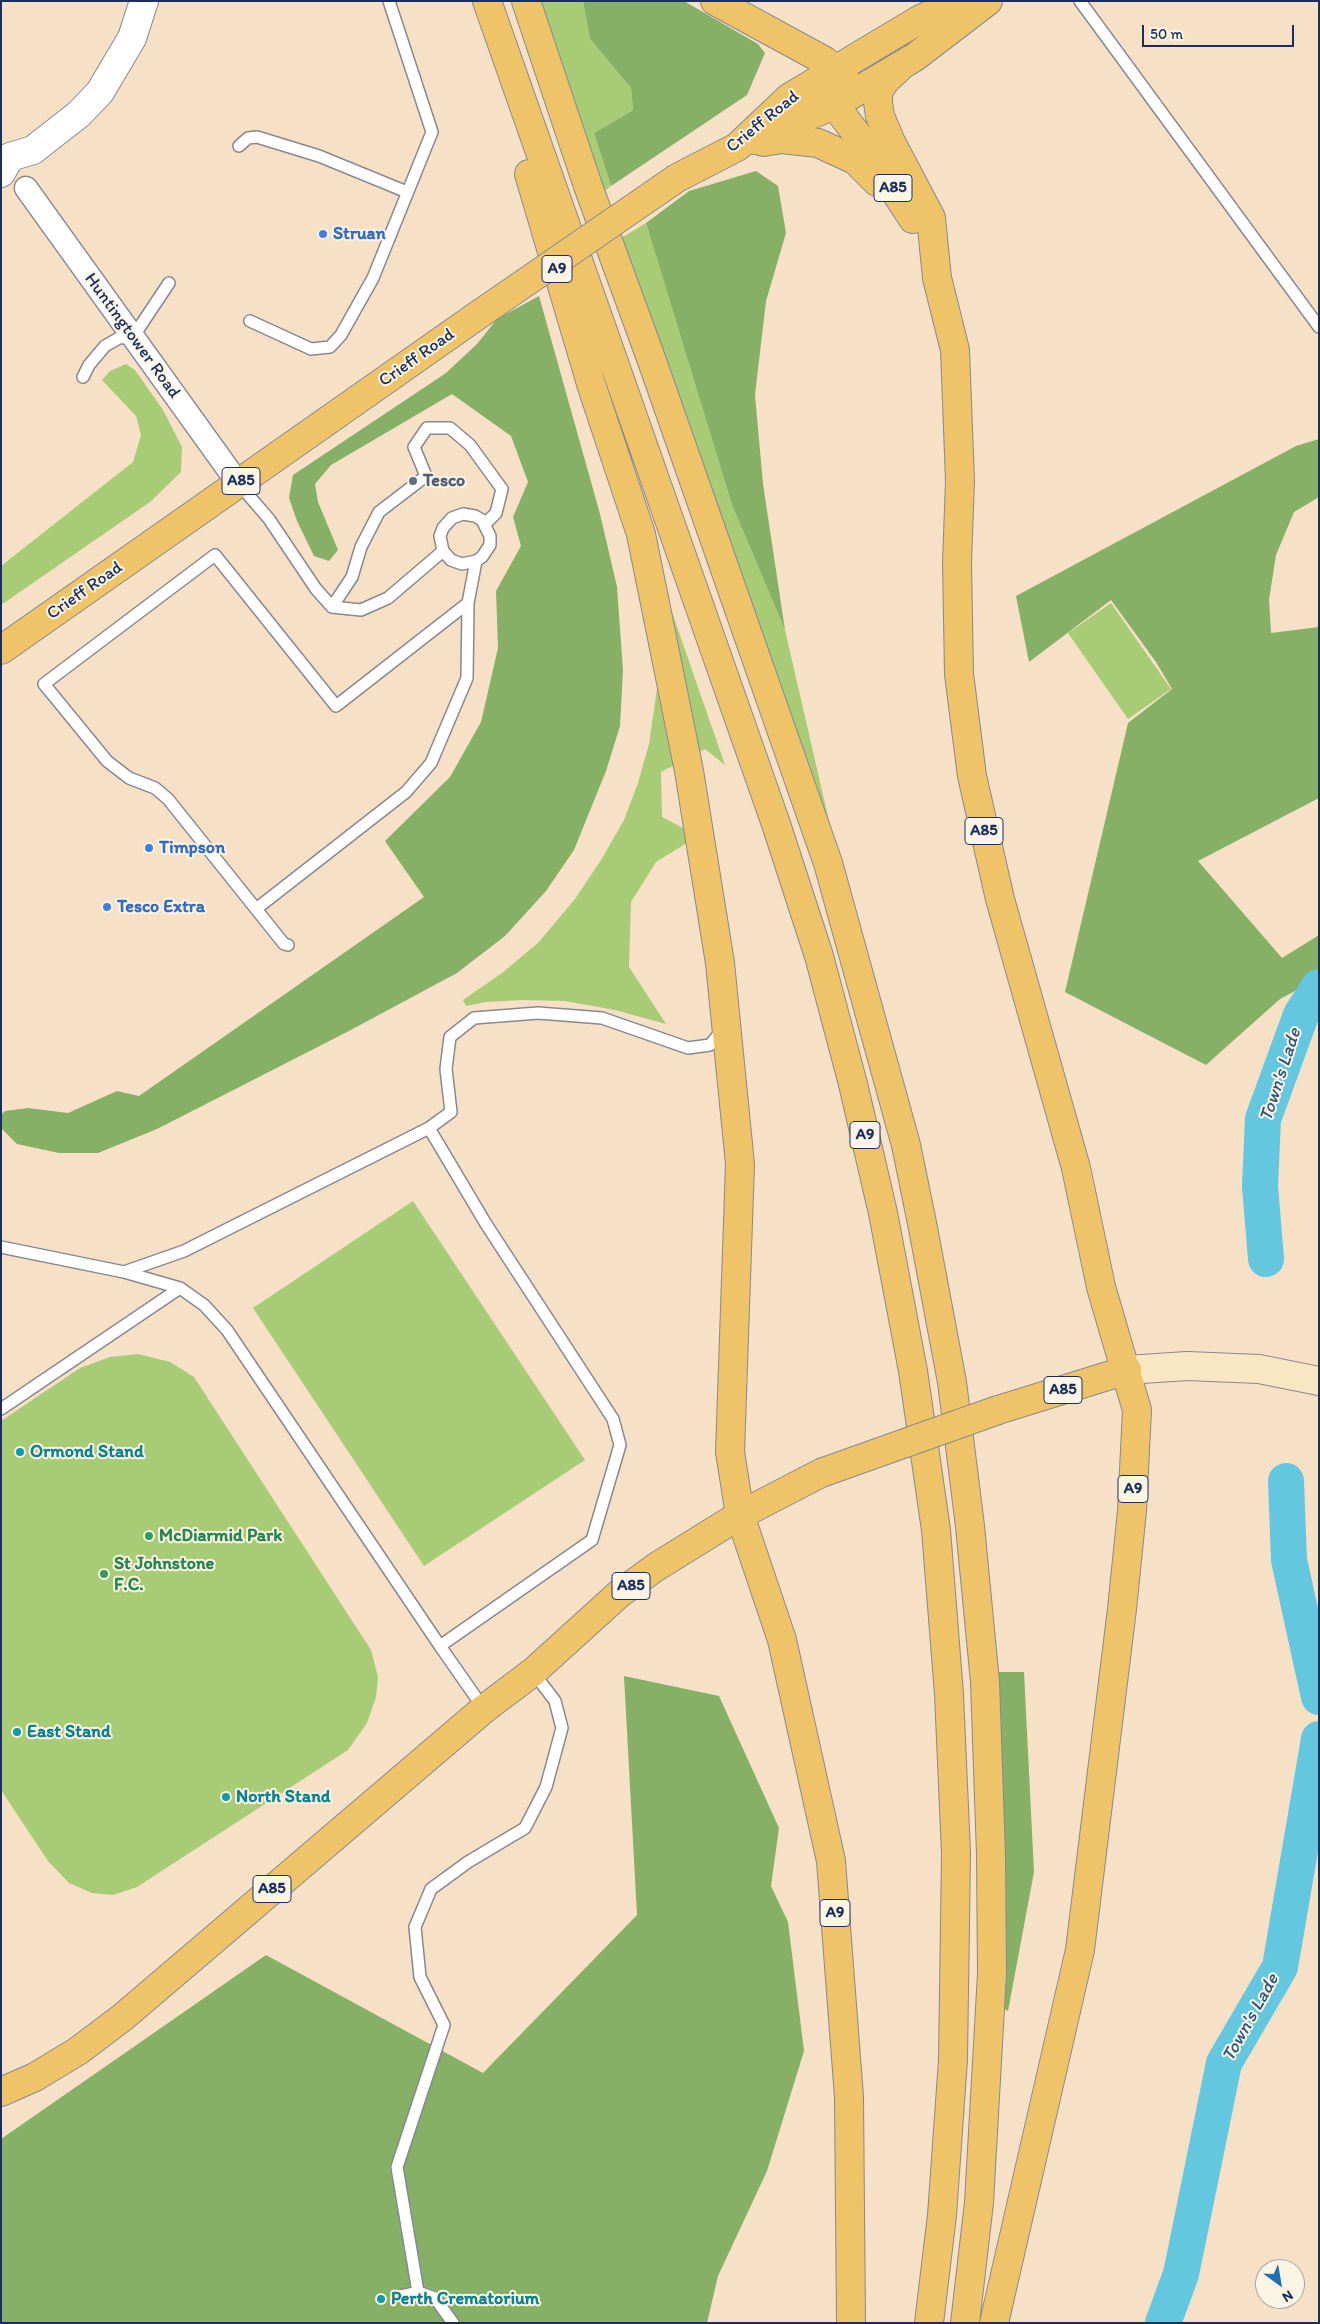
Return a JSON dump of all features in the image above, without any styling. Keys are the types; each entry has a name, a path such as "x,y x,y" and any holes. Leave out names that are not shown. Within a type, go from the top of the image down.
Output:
{"main road":[{"name":"A9","path":"485,1 536,199 592,387 641,534 689,771 720,963 740,1164 730,1452 740,1515 782,1640 831,1861 849,2097 851,2323"},
{"name":"A9","path":"485,1 770,806 819,956 853,1084 883,1213 908,1343 936,1530 950,1703 956,1853 953,2060 942,2215 929,2323"},
{"name":"A9","path":"526,1 588,186 652,361 828,863 901,1126 922,1223 952,1382 970,1526 985,1682 992,1855 992,1973 979,2203 965,2323"},
{"path":"715,1 825,61 826,76 845,99 880,116"},
{"name":"A85","path":"826,76 917,21 957,1"},
{"name":"A85","path":"737,147 845,99 902,65 988,1"},
{"path":"902,65 885,81 878,92 880,116 931,218 938,278"},
{"name":"Crieff Road","path":"1,650 481,313 677,178 737,147 790,97 826,76"},
{"name":"A85","path":"1,2092 35,2077 78,2052 123,2017 484,1709 533,1672 619,1594 656,1567 740,1515 821,1473 998,1410 1127,1370 1101,1287 1076,1168 1000,899 972,776 959,674 958,562 960,481 955,350 938,278 910,212 862,141 845,99"},
{"name":"A85","path":"737,147 782,139 818,144 855,160 910,212"},
{"path":"1127,1370 1187,1366 1259,1369 1319,1381"},
{"name":"A9","path":"994,2323 1080,1950 1121,1618 1132,1511 1137,1410 1127,1370"}],"street":[{"path":"4,157 33,150 79,114 100,92 132,38 144,1"},
{"name":"Huntingtower Road","path":"26,188 238,483"}],"lane":[{"path":"250,321 311,349 330,347 341,335 374,278 432,132 389,1"},
{"path":"1080,1 1319,327"},
{"path":"240,146 248,138 257,136 319,156 407,192"},
{"path":"84,377 89,365 105,346 119,338 133,337 168,283"},
{"path":"332,607 352,576 361,547 379,512 426,476 414,447 426,428 450,428 470,445 502,489 496,513 486,524"},
{"path":"238,483 268,519 316,588 332,607 360,610 388,598 443,551"},
{"path":"463,514 475,516 486,524 490,536 490,545 482,558 476,562 462,564 451,560 443,551 440,536 443,528 452,518 463,514"},
{"path":"288,945 284,944 168,799 155,788 129,778 107,761 44,684 215,555 336,706 468,603"},
{"path":"256,909 406,792 430,763 467,678 468,603 476,562"},
{"path":"124,1272 184,1251 429,1128 451,1112 446,1069 450,1037 474,1018 538,1012 602,1018 688,1048 710,1045 726,1026"},
{"path":"429,1128 486,1224 613,1419 620,1446 592,1540 440,1646"},
{"path":"1,1247 124,1272 180,1288 204,1305 227,1330 484,1709"},
{"path":"1,1408 180,1288"},
{"path":"418,2292 397,2167 444,2025 420,1977 415,1927 431,1889 468,1862 525,1828 546,1787 562,1728 556,1701 533,1672"},
{"path":"400,2296 418,2292 435,2298 453,2323"}],"green space":[{"path":"531,1 583,1 590,39 631,88 633,110 594,133 611,186 595,198"},
{"path":"583,1 684,1 758,44 765,53 747,95 611,186 594,133 633,110 631,88 590,39"},
{"path":"756,171 778,186 786,233 766,301 755,395 763,484 785,630 732,505 646,223 689,191"},
{"path":"646,223 732,505 785,630 852,921 616,241"},
{"path":"539,296 600,514 617,587 623,670 620,726 606,771 574,850 546,891 505,936 457,973 347,1032 157,1129 98,1153 59,1153 17,1144 1,1128 1,1115 5,1111 28,1108 68,1113 117,1091 139,1096 424,897 385,841 450,777 481,722 498,648 496,591 521,546 513,517 528,482 511,436 452,394 331,465 315,484 318,502 338,550 329,561 314,556 297,521 289,498 293,475 446,373 477,344 497,319"},
{"path":"126,364 135,370 163,410 182,447 181,472 150,502 1,605 1,566 133,462 141,435 136,416 102,380 110,371"},
{"path":"606,422 725,765 705,749 661,772 662,817 698,836 656,862 631,902 629,967 666,1024 615,1010 565,1001 522,1000 486,1002 466,1006 463,1000 502,973 538,943 575,899 601,860 624,820 638,783 649,744 658,682"},
{"path":"1319,439 1319,497 1294,512 1276,555 1269,600 1271,633 1319,627 1319,798 1198,861 1282,958 1319,935 1319,978 1280,999 1206,1065 1065,992 1128,723 1172,689 1156,662 1111,600 1029,662 1016,596 1296,446"},
{"path":"1111,603 1171,689 1128,719 1068,633"},
{"path":"413,1201 585,1460 424,1566 253,1308"},
{"name":"McDiarmid Park","path":"138,1354 170,1362 194,1377 371,1650 378,1677 376,1697 367,1723 348,1750 137,1887 113,1895 92,1893 69,1883 48,1861 1,1790 1,1421 80,1368 110,1357"},
{"path":"993,1672 1024,1672 1034,1872 1008,2011 997,2004"},
{"path":"624,1676 719,1696 779,1828 771,1886 788,1922 804,2051 767,2171 718,2276 707,2323 1,2323 1,2139 266,1955 483,2073 637,1915"}],"waterway":[{"name":"Town's Lade","path":"1266,1259 1260,1186 1263,1119 1301,1015 1319,987"},
{"name":"Town's Lade","path":"1286,1481 1289,1560 1319,1697"},
{"name":"Town's Lade","path":"1163,2323 1181,2274 1224,2063 1280,1967 1319,1739"}],"place":[{"name":"Struan","path":"323,234"},
{"name":"Tesco","path":"413,481"},
{"name":"Timpson","path":"149,848"},
{"name":"Tesco Extra","path":"107,907"},
{"name":"Ormond Stand","path":"20,1452"},
{"name":"McDiarmid Park","path":"149,1536"},
{"name":"St Johnstone F.C.","path":"104,1574"},
{"name":"East Stand","path":"17,1732"},
{"name":"North Stand","path":"226,1797"},
{"name":"Perth Crematorium","path":"381,2299"}]}
